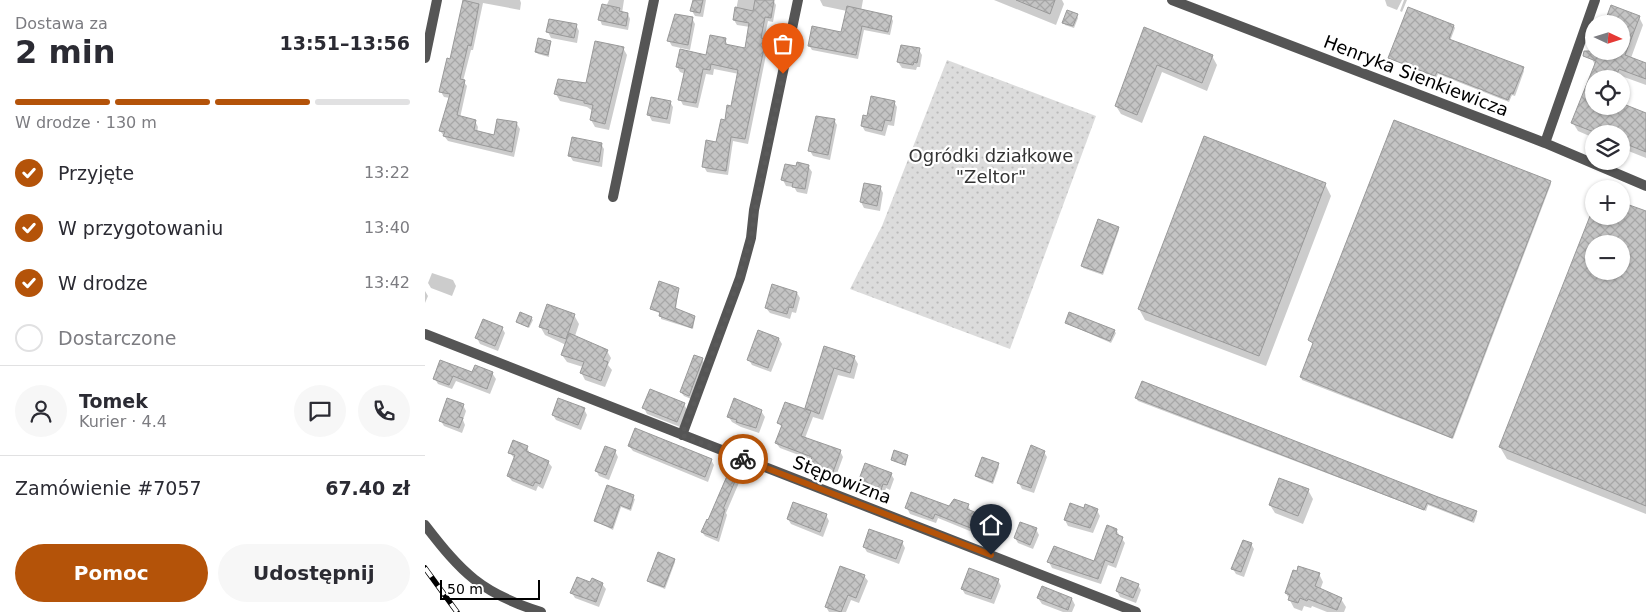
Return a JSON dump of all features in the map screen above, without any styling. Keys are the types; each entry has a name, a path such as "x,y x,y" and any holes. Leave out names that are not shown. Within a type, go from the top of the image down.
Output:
{"street":[{"path":"425,58 437,0"},
{"path":"613,197 654,0"},
{"path":"682,435 734,294 751,238 755,210 798,0"},
{"name":"Henryka Sienkiewicza","path":"1172,0 1545,143 1646,186"},
{"path":"1545,143 1595,0"},
{"name":"Stępowizna","path":"425,334 1137,612"},
{"path":"425,525 464,572 478,584 487,590 541,612"}],"green space":[{"name":"Ogródki działkowe \"Zeltor\"","path":"947,60 1096,116 1010,349 850,289 882,226"}],"building":[{"path":"463,0 479,4 471,46 468,45 460,79 465,80 457,115 476,120 474,130 494,135 497,119 517,122 512,152 443,136 445,132 439,131 450,94 439,92 447,58 450,59"},
{"path":"693,0 703,0 700,13 690,11"},
{"path":"755,0 774,0 771,18 765,17 761,38 766,39 745,139 731,137 726,171 702,167 706,140 716,142 721,119 725,120 727,105 731,106 738,70 711,64 710,70 703,69 696,103 678,100 685,69 676,67 680,49 706,55 710,35 726,38 725,44 745,48 749,23 733,20 735,7 753,11"},
{"path":"1016,0 1055,0 1050,14"},
{"path":"602,4 620,8 619,11 628,13 626,26 598,20"},
{"path":"1611,5 1640,16 1630,42 1630,15 1607,15"},
{"path":"847,6 892,16 888,32 862,26 856,55 808,46 812,26 841,32"},
{"path":"1408,7 1454,25 1449,39 1524,67 1513,94 1511,93 1508,100 1437,72 1435,76 1388,58"},
{"path":"1067,10 1078,14 1073,26 1062,23"},
{"path":"675,14 693,17 688,45 667,41"},
{"path":"549,19 577,24 574,38 546,32"},
{"path":"1144,27 1213,55 1202,83 1157,65 1137,115 1115,106"},
{"path":"538,38 551,41 548,55 535,52"},
{"path":"595,41 624,47 605,124 590,120 593,105 554,94 558,79 586,83"},
{"path":"901,45 920,48 917,63 914,62 913,65 897,62"},
{"path":"1630,57 1646,63 1646,79 1630,73 1630,70 1592,70 1596,61 1593,60 1630,60"},
{"path":"1585,88 1585,115 1630,115 1630,107 1646,113 1646,152 1630,146 1630,125 1585,125 1585,128 1571,123"},
{"path":"871,96 895,101 891,121 885,120 882,131 861,126 863,115 867,116"},
{"path":"651,97 671,101 667,119 647,115"},
{"path":"816,116 835,119 828,155 808,151"},
{"path":"1394,120 1551,181 1452,438 1300,377 1313,343 1308,340"},
{"path":"1204,136 1326,183 1259,356 1138,309"},
{"path":"572,137 602,143 599,162 568,156"},
{"path":"797,162 809,165 805,189 792,187 793,183 781,180 785,164 796,166"},
{"path":"864,183 881,186 877,206 860,202"},
{"path":"1630,205 1646,211 1646,506 1499,447 1586,225 1630,225"},
{"path":"1098,219 1119,227 1102,273 1081,266"},
{"path":"659,281 679,288 675,308 695,316 692,328 659,316 660,312 650,309"},
{"path":"772,284 797,292 793,308 789,307 787,314 765,308"},
{"path":"547,304 575,314 566,339 548,333 549,330 539,327"},
{"path":"520,312 532,317 528,327 516,322"},
{"path":"1069,312 1115,330 1110,341 1065,323"},
{"path":"483,319 503,327 495,346 475,338"},
{"path":"758,330 779,338 768,368 747,360"},
{"path":"569,333 608,350 603,360 608,362 601,381 580,373 584,362 561,355"},
{"path":"824,346 855,356 850,373 834,368 819,414 805,408"},
{"path":"694,355 703,358 689,396 680,392"},
{"path":"440,360 472,372 475,365 493,372 487,389 453,376 449,385 433,379"},
{"path":"1142,381 1477,511 1472,521 1427,503 1424,510 1135,398"},
{"path":"650,389 685,403 677,422 642,408"},
{"path":"447,398 464,404 459,417 463,418 459,428 439,421"},
{"path":"558,398 585,408 578,425 552,415"},
{"path":"734,398 762,410 756,428 727,417"},
{"path":"785,402 811,411 801,436 841,450 833,472 810,463 812,457 775,443 782,425 777,423"},
{"path":"635,428 712,459 705,477 628,446"},
{"path":"513,440 528,446 526,451 549,461 540,484 535,482 533,486 507,476 515,455 508,453"},
{"path":"1031,445 1045,451 1031,488 1017,483"},
{"path":"605,446 616,450 606,475 595,471"},
{"path":"894,450 908,455 905,465 891,460"},
{"path":"982,457 999,463 992,482 975,476"},
{"path":"733,462 742,465 723,509 725,509 717,538 701,532"},
{"path":"865,463 892,473 887,485 883,484 881,490 858,482"},
{"path":"1279,478 1309,489 1298,516 1269,505"},
{"path":"607,485 634,495 630,509 620,505 612,528 594,521"},
{"path":"911,492 949,506 954,499 969,504 967,509 1002,523 996,538 935,514 933,519 905,508"},
{"path":"793,502 827,514 820,532 787,519"},
{"path":"1070,503 1084,508 1085,504 1098,509 1090,528 1064,520"},
{"path":"1020,522 1037,528 1030,545 1014,538"},
{"path":"1107,525 1117,529 1116,534 1123,537 1113,563 1105,560 1098,579 1047,562 1054,546 1094,561"},
{"path":"869,529 903,541 896,559 863,547"},
{"path":"1243,540 1252,543 1241,572 1231,569"},
{"path":"658,552 675,559 664,587 647,581"},
{"path":"840,566 865,575 856,598 848,595 841,612 825,607"},
{"path":"1298,566 1320,573 1315,586 1342,598 1337,610 1308,599 1307,601 1300,598 1298,603 1288,600 1290,595 1285,593 1293,570 1297,571"},
{"path":"969,568 999,579 991,599 961,589"},
{"path":"577,577 590,582 592,578 603,583 596,602 570,593"},
{"path":"1121,577 1139,584 1133,598 1116,591"},
{"path":"1042,586 1072,598 1068,610 1037,598"}],"railway":[{"path":"425,568 457,612"}],"way so far":[{"path":"743,459 682,435 740,278 751,238 783,74"}],"route":[{"path":"743,459 991,555"}]}
